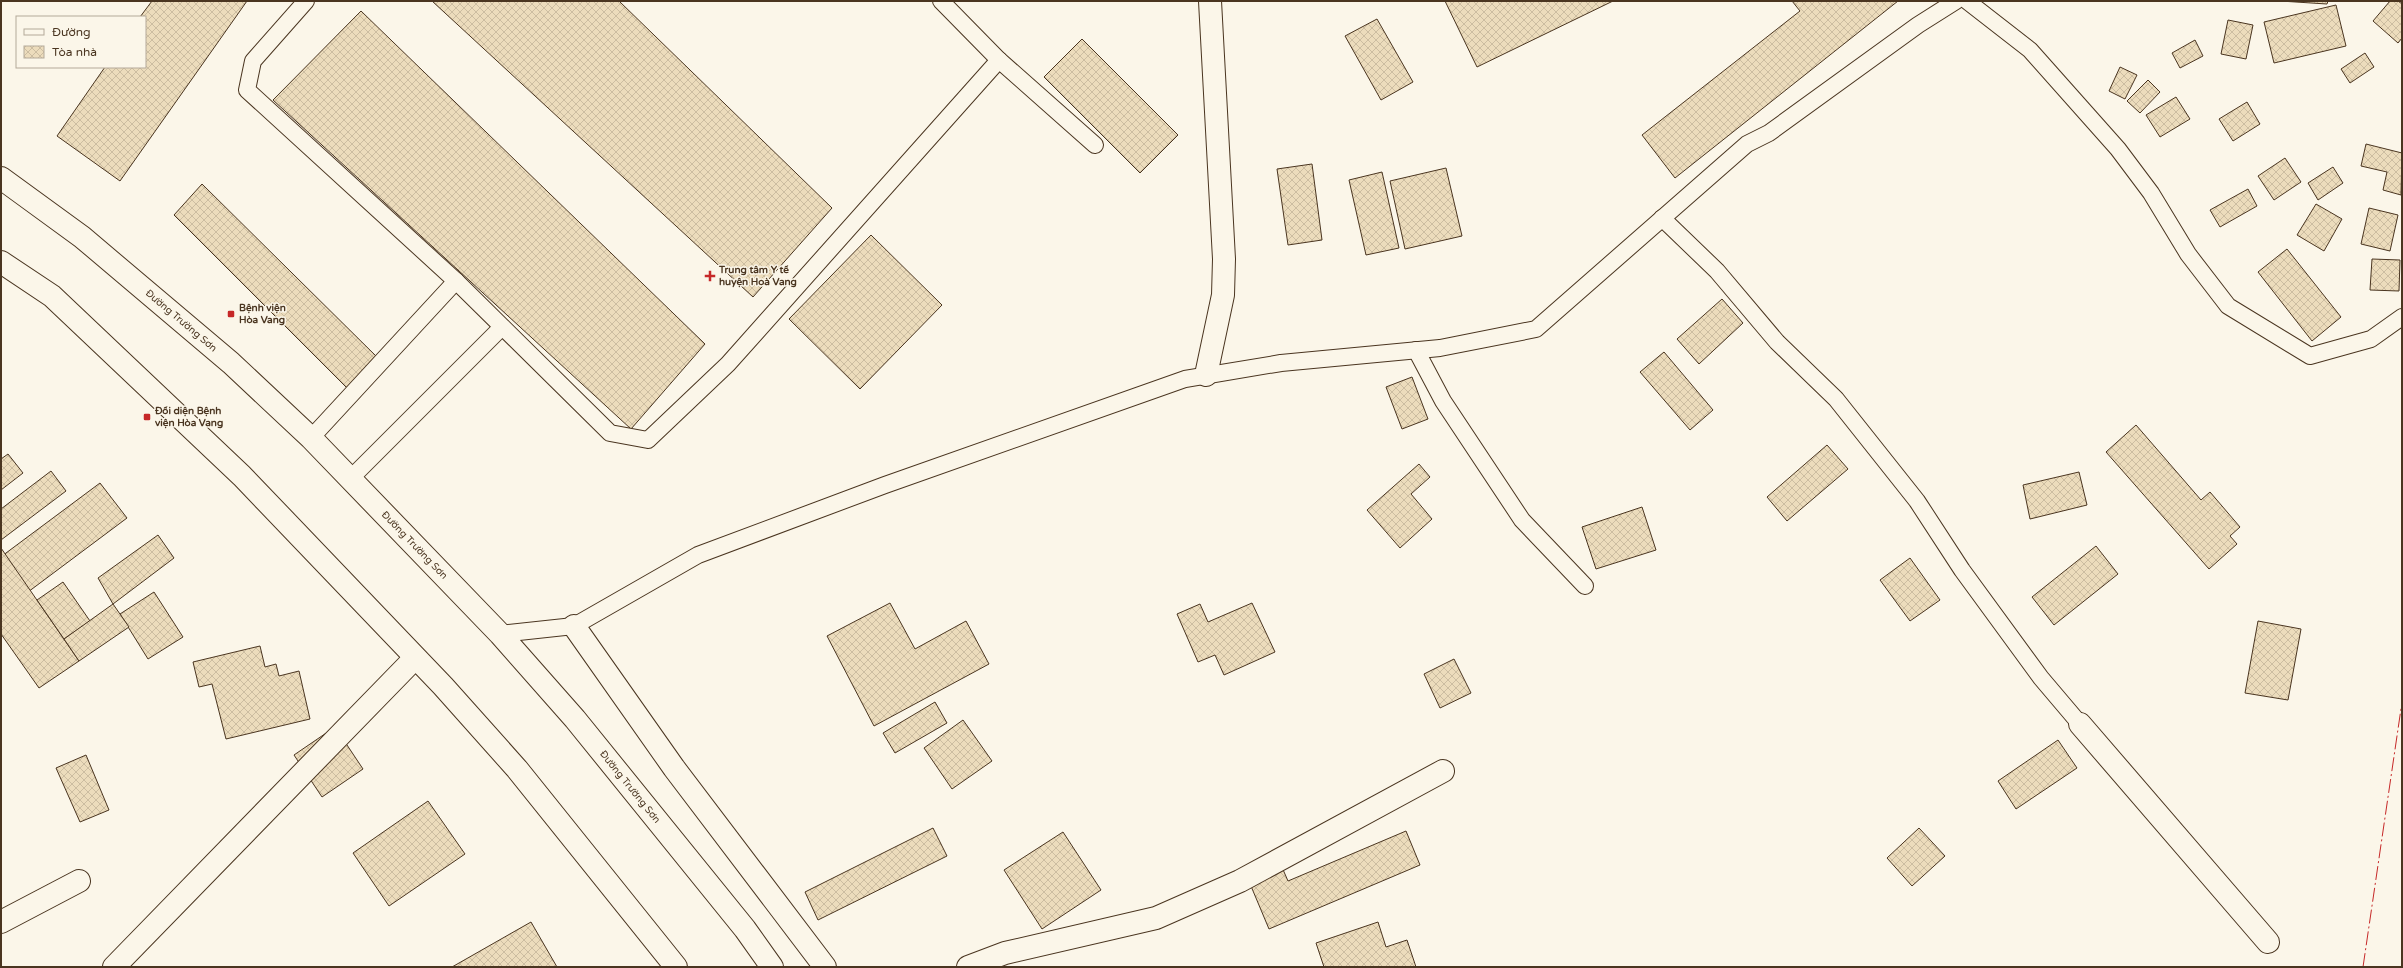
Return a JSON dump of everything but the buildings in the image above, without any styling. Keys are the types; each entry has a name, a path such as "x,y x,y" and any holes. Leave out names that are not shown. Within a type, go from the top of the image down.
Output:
{"main road":[{"path":"1206,375 1223,295 1224,259 1210,1"},
{"name":"Đường Trường Sơn","path":"1,178 88,242 231,363 311,438 500,634 575,719 745,929 772,967"},
{"path":"1,262 52,296 237,470 415,658 516,769 676,967"},
{"path":"574,626 674,768 825,967"},
{"path":"115,967 415,658"},
{"path":"2080,724 2268,942"},
{"path":"968,967 1005,953 1156,918 1240,881 1443,771"},
{"path":"1,922 79,881"}],"lane":[{"path":"306,1 253,61 247,90 456,282 610,433 648,440 728,364 999,60"},
{"path":"941,1 999,60 1094,145"},
{"path":"500,634 574,626 698,555 892,482 1185,379 1281,363 1440,348 1536,329 1747,144 1768,133 1918,25 1956,1"},
{"path":"1967,1 2030,50 2118,149 2151,193 2188,254 2228,306 2310,356 2370,339 2402,317"},
{"path":"1662,218 1717,271 1777,342 1836,399 1917,501 1962,570 2041,678 2080,724"},
{"path":"311,438 456,282"},
{"path":"350,479 502,327"},
{"path":"1416,350 1443,401 1522,520 1585,586"}],"power":[{"path":"2363,967 2402,702"}],"place":[{"name":"Trung tâm Y tế huyện Hoà Vang","path":"710,276"},
{"name":"Bệnh viện Hòa Vang","path":"231,314"},
{"name":"Đối diện Bệnh viện Hòa Vang","path":"147,417"}]}
